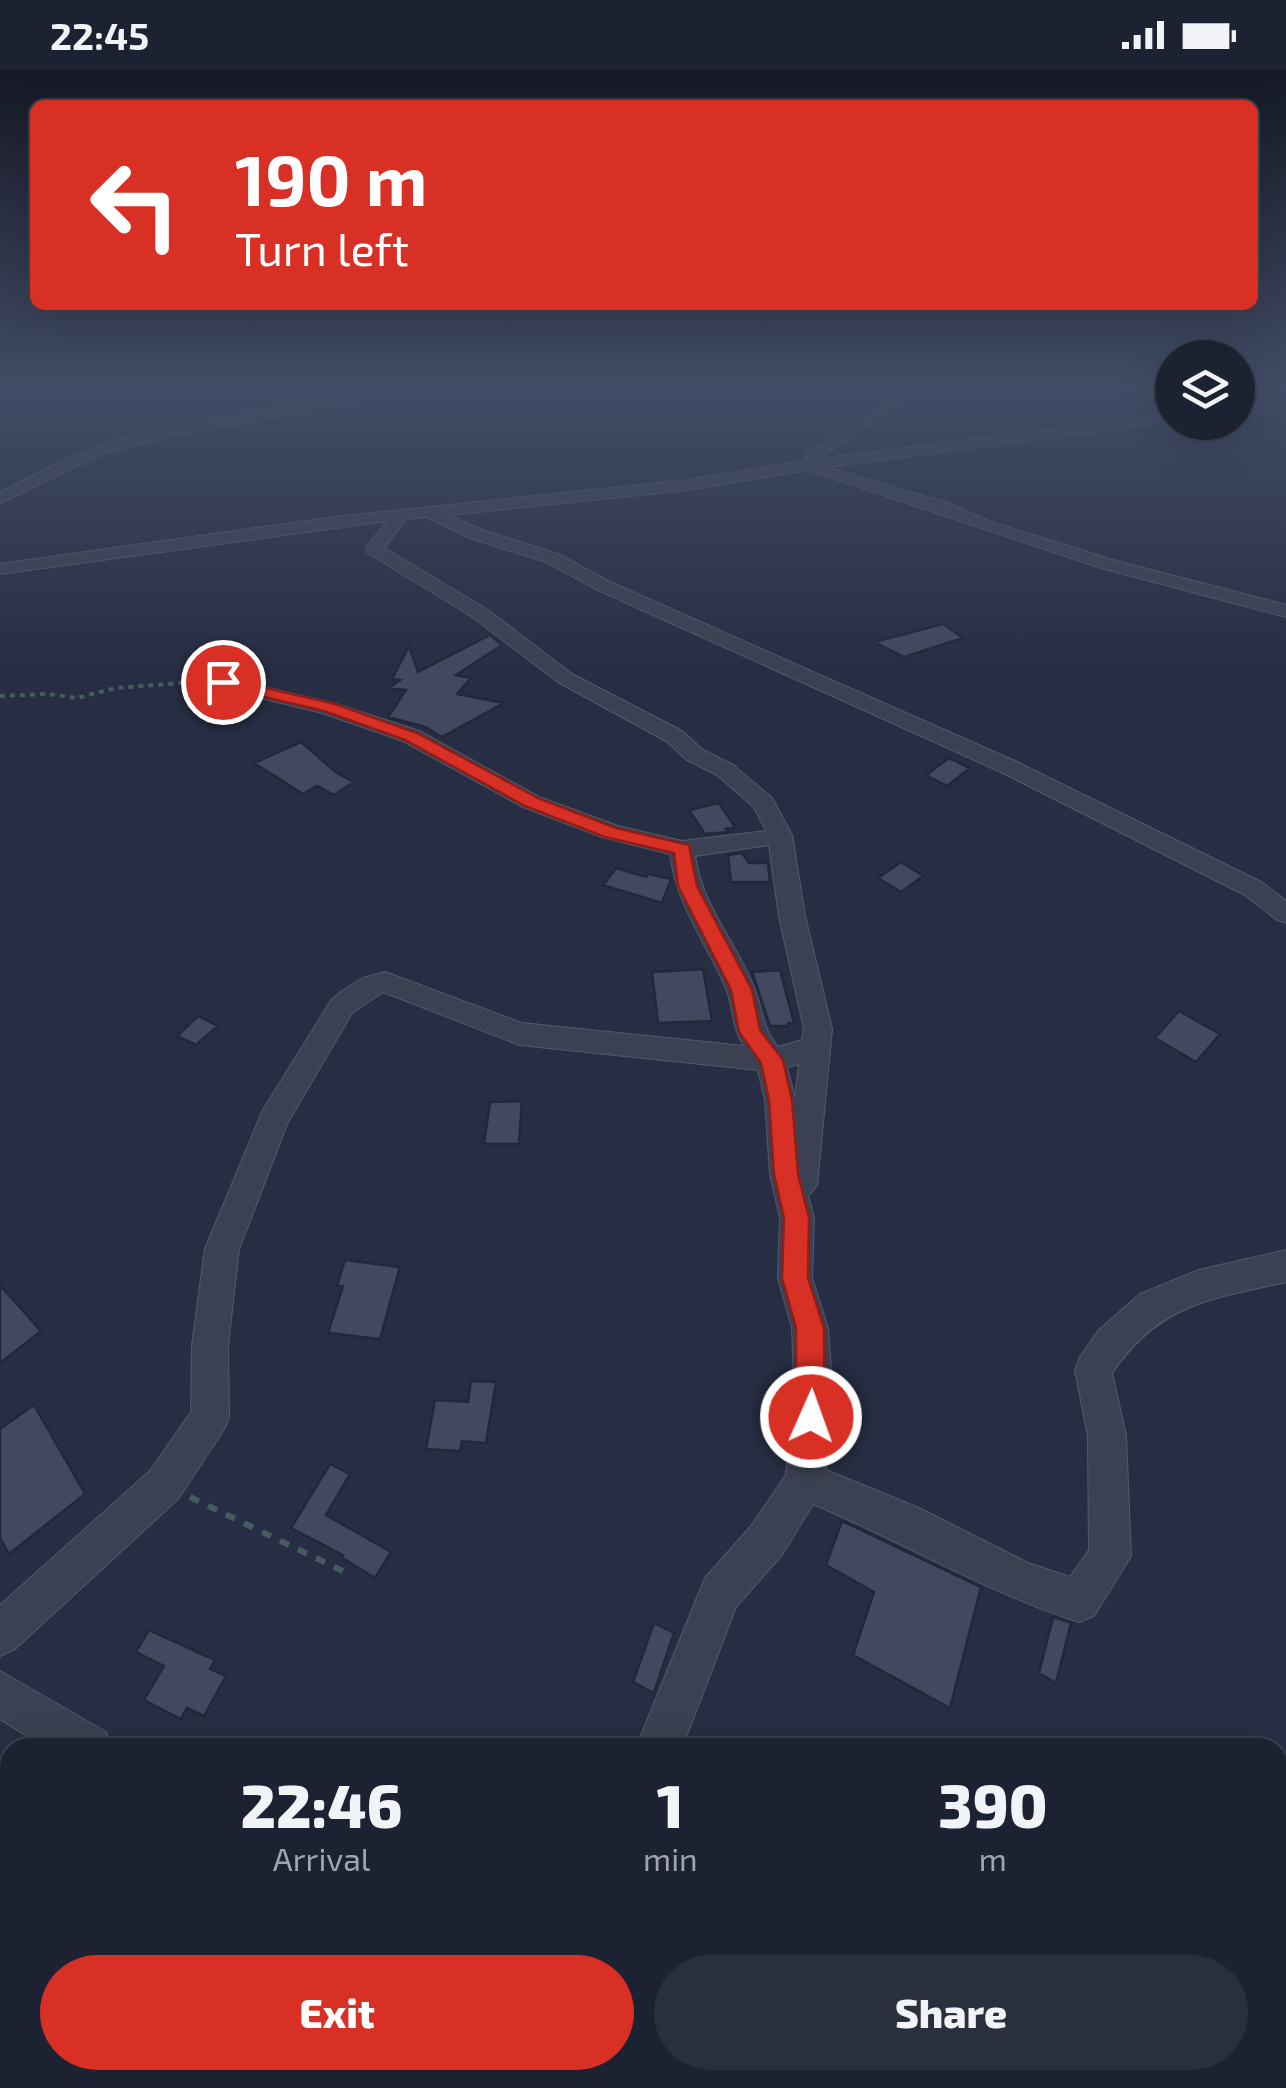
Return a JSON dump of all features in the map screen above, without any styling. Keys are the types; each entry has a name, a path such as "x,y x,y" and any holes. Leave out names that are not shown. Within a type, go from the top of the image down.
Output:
{"street":[{"path":"0,498 36,481"},
{"path":"0,569 401,516 711,481"},
{"path":"848,481 941,506 988,527 1107,564 1286,612"},
{"path":"430,513 476,534 552,558 604,586 993,760 1254,889 1286,914"},
{"path":"401,516 374,549 506,631 565,678 674,736 694,756 724,770 764,803 780,835 792,916 818,1029 797,1218 795,1278 810,1328 813,1382 804,1481 767,1540 720,1593 664,1738"},
{"path":"223,682 330,708 411,736 532,802 612,832 682,849 737,845 780,835"},
{"path":"682,849 687,886 741,990 750,1032 772,1060 780,1100 786,1174 797,1218"},
{"path":"0,1634 164,1485 210,1418 210,1346 222,1249 274,1118 342,1006 359,993 386,982 520,1034 772,1060 816,1048"},
{"path":"804,1481 904,1522 1020,1582 1079,1602 1110,1556 1107,1436 1093,1370 1115,1334 1168,1293 1286,1266"},
{"path":"0,1693 74,1738"}],"path":[{"path":"0,696 48,694 77,698 116,688 223,682"},
{"path":"164,1485 351,1574"}],"building":[{"path":"943,624 963,638 904,657 874,642"},
{"path":"490,635 502,645 456,675 471,678 457,694 504,703 442,737 425,727 388,717 406,690 389,688 400,680 392,679 409,646 418,672"},
{"path":"301,742 337,773 354,782 334,795 317,786 303,794 254,763"},
{"path":"949,758 970,768 947,786 926,775"},
{"path":"719,803 735,827 726,829 728,832 705,834 689,810"},
{"path":"742,853 749,863 768,863 770,882 731,882 728,855"},
{"path":"901,862 923,876 901,892 878,878"},
{"path":"616,868 671,879 662,903 603,885"},
{"path":"703,969 712,1021 658,1023 652,972"},
{"path":"780,970 794,1023 770,1026 752,972"},
{"path":"1179,1011 1220,1034 1196,1062 1155,1038"},
{"path":"198,1016 218,1026 196,1045 177,1036"},
{"path":"522,1101 519,1144 484,1144 490,1102"},
{"path":"345,1260 400,1267 380,1339 328,1333 343,1286 337,1286"},
{"path":"0,1285 41,1331 0,1363"},
{"path":"471,1381 496,1382 486,1443 462,1441 460,1451 426,1449 435,1400 468,1402"},
{"path":"34,1405 85,1494 9,1554 0,1538 0,1429"},
{"path":"330,1464 350,1474 326,1515 391,1552 375,1578 343,1555 291,1528"},
{"path":"842,1521 981,1587 950,1708 853,1655 874,1592 826,1565"},
{"path":"1053,1617 1071,1623 1056,1683 1039,1673"},
{"path":"654,1623 674,1633 654,1693 633,1682"},
{"path":"149,1630 215,1660 210,1669 226,1676 204,1716 187,1708 181,1719 144,1700 164,1666 136,1652"}],"route":[{"path":"223,682 330,708 411,736 532,802 612,832 682,849 687,886 741,990 750,1032 772,1060 780,1100 786,1174 797,1218 795,1278 810,1328 811,1417"}]}
